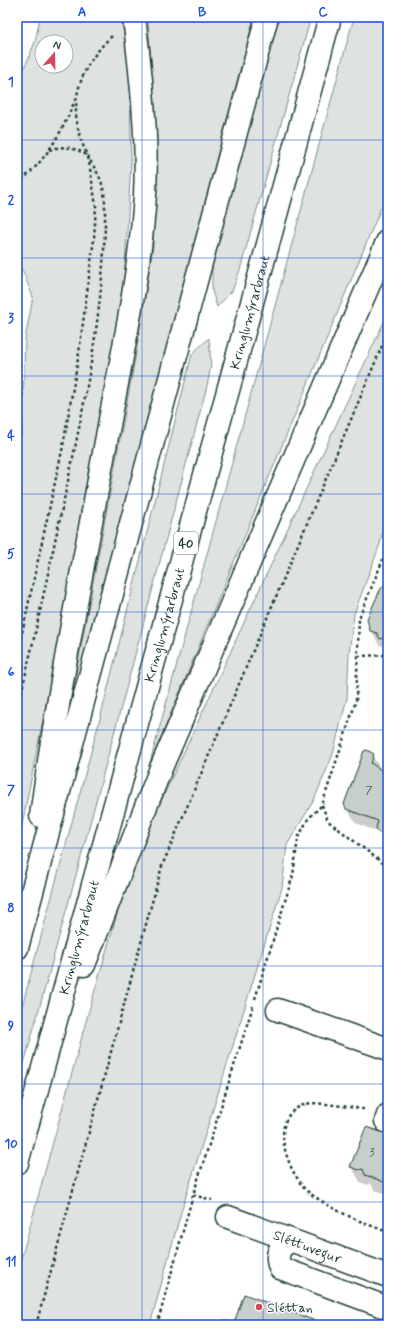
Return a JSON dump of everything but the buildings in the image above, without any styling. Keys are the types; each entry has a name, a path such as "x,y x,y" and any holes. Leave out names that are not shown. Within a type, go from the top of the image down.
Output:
{"main road":[{"path":"29,905 51,740 125,340 140,247 145,194 144,147 141,86 134,17"},
{"path":"17,948 267,17"},
{"name":"Kringlumýrarbraut","path":"17,1163 330,17"},
{"path":"43,1068 161,768 381,270 388,240"},
{"path":"278,1010 388,1049"},
{"name":"Sléttuvegur","path":"228,1217 388,1276"},
{"path":"292,1241 286,1243 278,1253 277,1261 280,1268 388,1308"}],"path":[{"path":"17,184 25,178 58,139 76,97 81,80 89,64 103,45 116,32"},
{"path":"17,656 63,446 79,354 96,206 88,156 77,121 75,109 76,97"},
{"path":"17,710 76,441 92,355 102,273 105,198 101,181 88,156 78,150 68,147 59,147 49,150"},
{"path":"36,1325 162,866 388,334"},
{"path":"157,1325 193,1196 293,875 298,838 308,819 322,804 356,702 359,618 388,547"},
{"path":"358,656 388,655"},
{"path":"322,804 328,821 388,867"},
{"path":"366,1110 308,1103 299,1107 286,1121 283,1130 284,1147 292,1168 306,1190 352,1217 388,1232"}],"shaded area":[{"path":"40,17 121,17 130,67 131,163 124,283 94,462 17,850 17,446 22,433 25,339 33,297 22,269 17,266 17,86 34,44 34,74 74,74 74,34 37,34"},
{"path":"148,17 254,17 66,727 135,359 153,247 157,149"},
{"path":"277,17 311,17 240,270 232,291 217,307 212,291 212,262"},
{"path":"354,17 388,17 388,191 149,766"},
{"path":"388,313 388,499 380,544 354,614 349,654 347,698 333,754 314,800 287,845 282,888 181,1212 150,1325 17,1325 17,1274 88,1014 118,911 156,812"},
{"path":"209,338 211,366 207,386 81,857 17,1089 17,1025 101,715 192,354"}],"place":[{"name":"Sléttan","path":"259,1307"}]}
